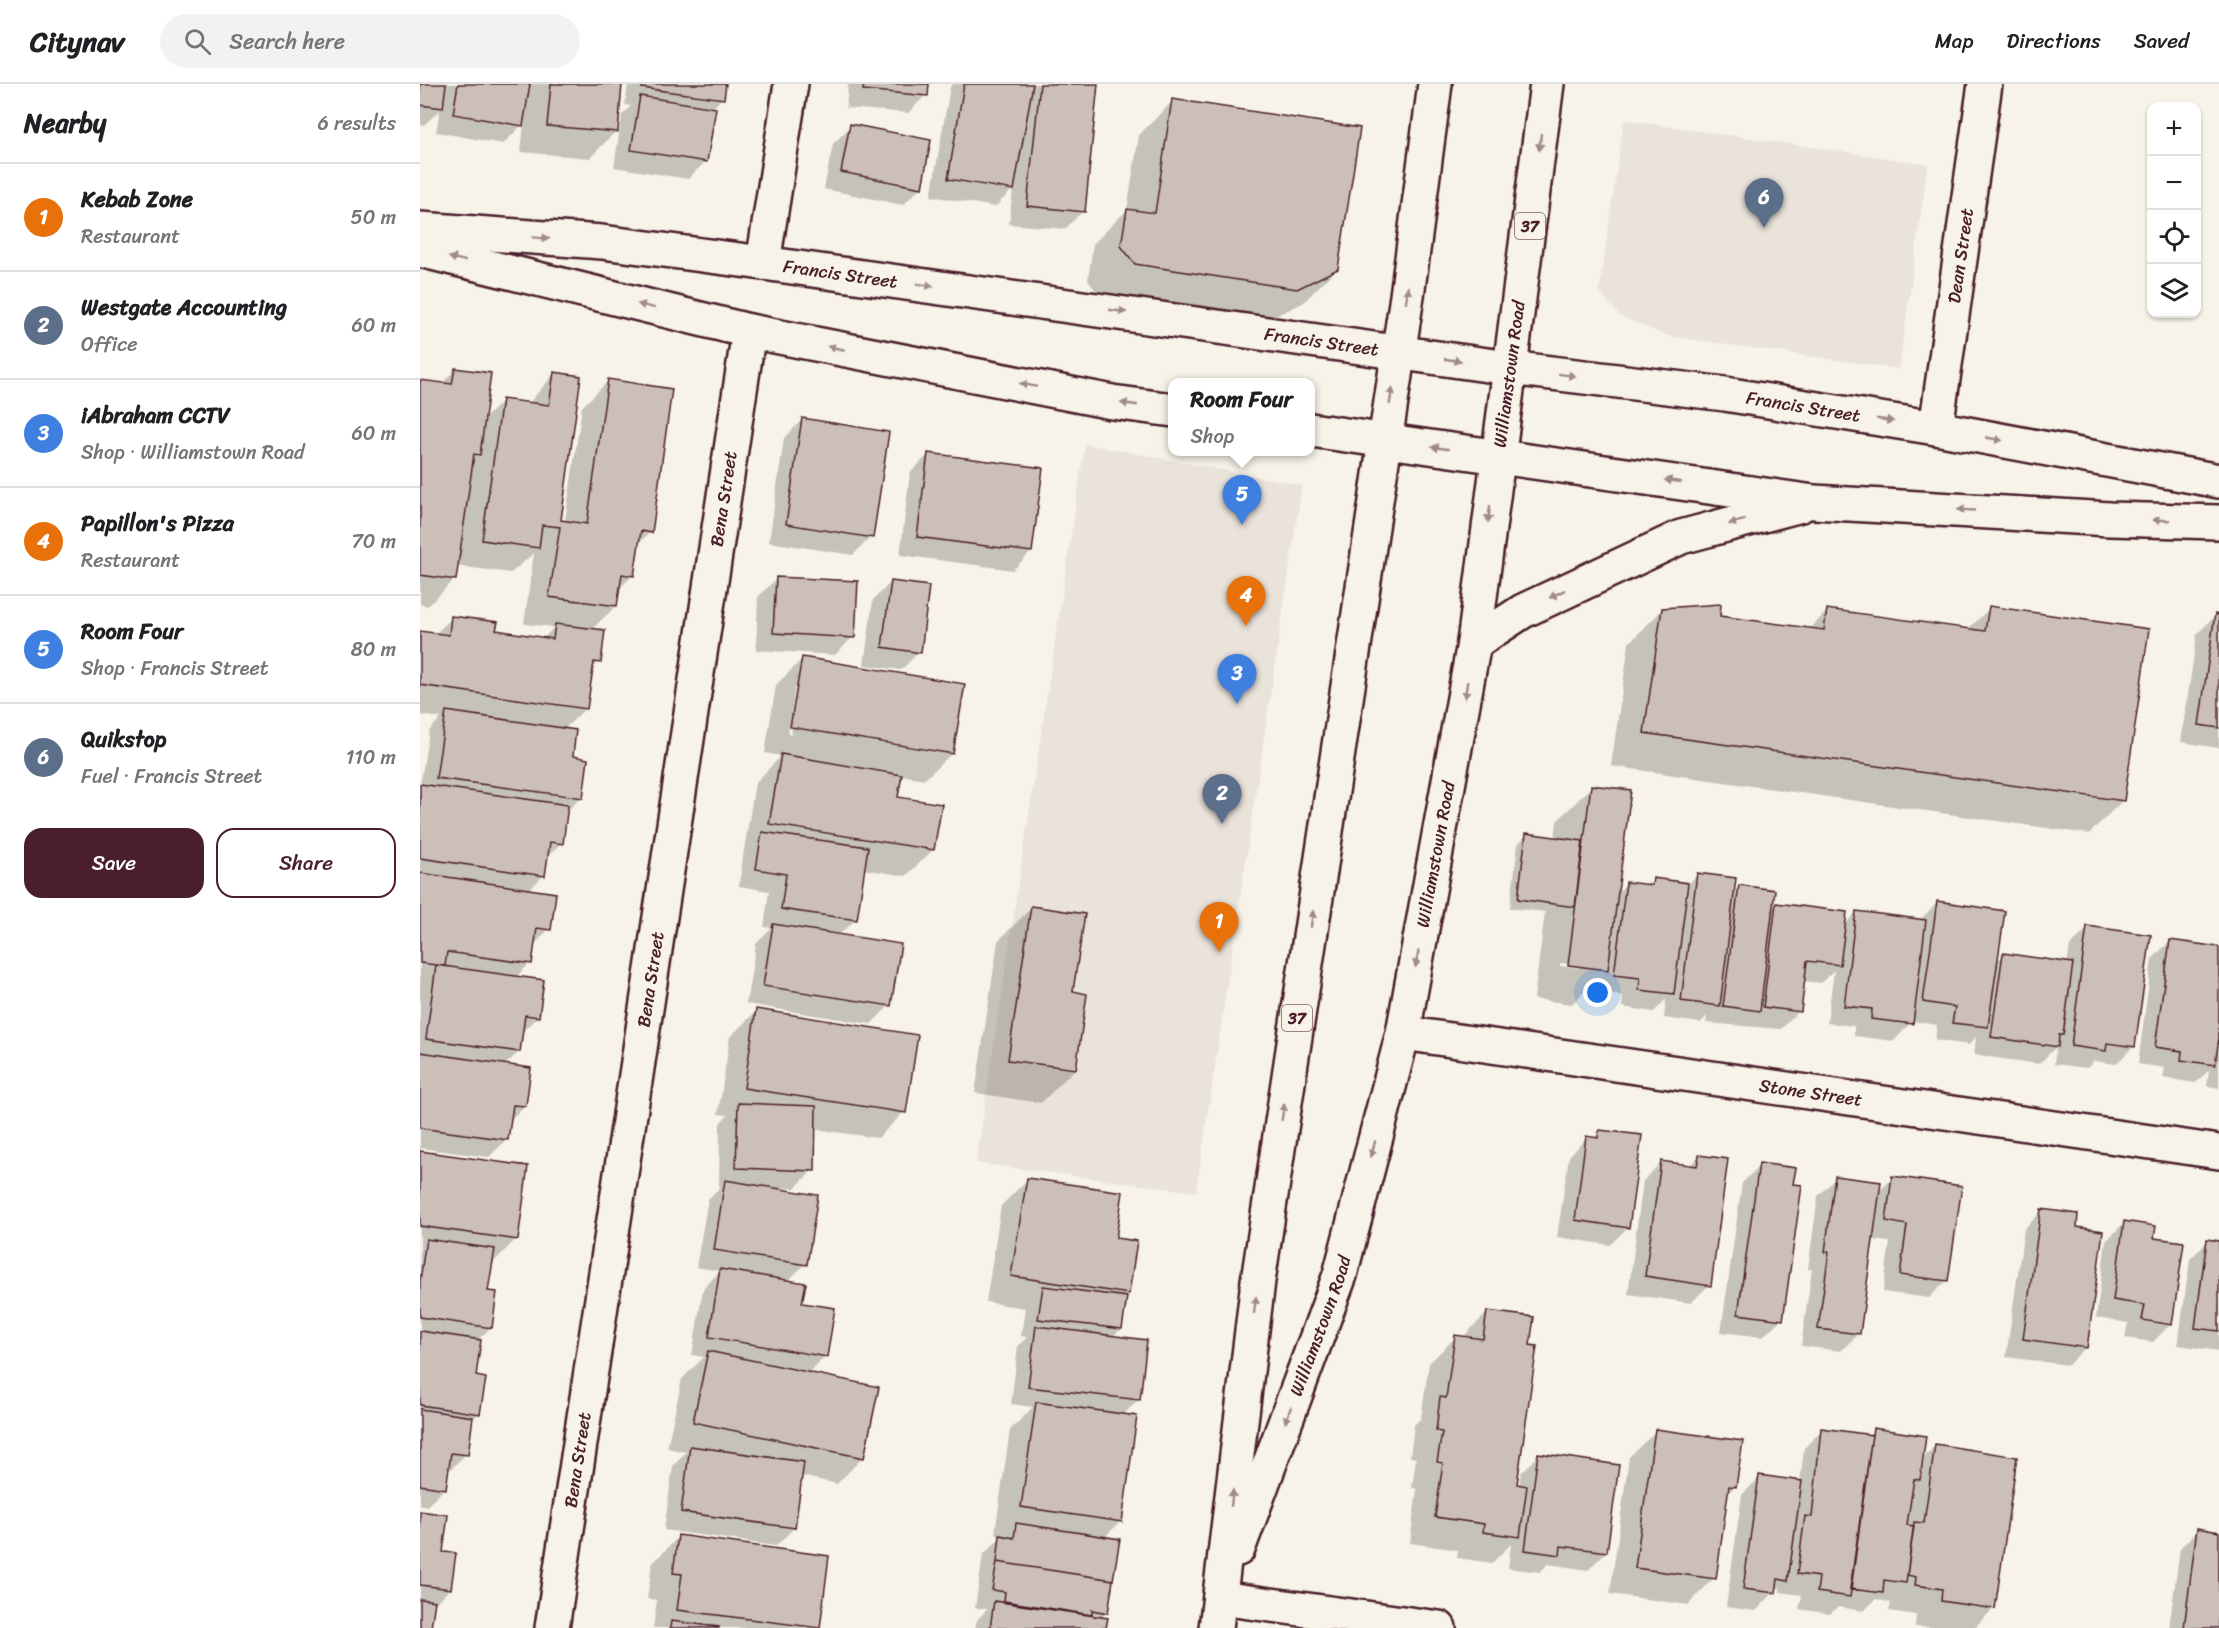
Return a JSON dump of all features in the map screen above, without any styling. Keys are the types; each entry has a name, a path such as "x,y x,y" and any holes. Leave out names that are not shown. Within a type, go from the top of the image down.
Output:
{"main road":[{"path":"763,262 791,84"},
{"name":"37","path":"1218,1613 1258,1281 1398,353 1435,84"},
{"name":"Williamstown Road","path":"1218,1613 1340,1275 1403,1033 1474,643 1497,456 1527,252 1546,84"},
{"name":"Dean Street","path":"1936,428 1985,84"},
{"name":"Francis Street","path":"420,229 603,242 763,262 1398,353 1725,394 1936,428 2219,481"},
{"path":"420,250 749,331 1112,402 1168,409"},
{"name":"Bena Street","path":"552,1628 749,331"},
{"path":"1315,431 1814,502 2110,519 2219,522"},
{"path":"1474,643 1523,611 1681,537 1814,502"},
{"name":"Stone Street","path":"1403,1033 2219,1152"},
{"path":"1218,1613 1438,1628"}],"shaded area":[{"path":"1624,120 1928,164 1899,369 1667,336 1620,316 1599,292"},
{"path":"1085,444 1302,485 1196,1192 976,1163"}],"building":[{"path":"420,84 446,84 443,108 420,105"},
{"path":"458,84 530,84 523,126 453,114"},
{"path":"551,84 622,84 618,132 547,126"},
{"path":"643,84 726,84 724,99 642,88"},
{"path":"864,84 929,84 928,96 863,90"},
{"path":"964,84 1033,84 1014,190 948,179"},
{"path":"1040,84 1098,84 1085,212 1027,206"},
{"path":"640,96 716,108 707,162 631,150"},
{"path":"1172,99 1360,128 1338,269 1297,289 1135,264 1121,246 1127,209 1155,213"},
{"path":"850,124 931,140 922,188 841,172"},
{"path":"455,368 491,373 480,455 474,454 456,580 420,575 420,380 452,384"},
{"path":"554,372 581,376 561,520 587,524 608,379 672,389 652,533 641,531 634,576 622,574 617,606 549,597 560,527 542,525 539,548 482,540 502,399 549,405"},
{"path":"802,418 889,432 873,538 786,524"},
{"path":"928,453 1043,468 1032,552 917,537"},
{"path":"776,577 858,581 855,638 773,633"},
{"path":"891,581 929,586 921,653 882,647"},
{"path":"1721,604 1720,616 1824,630 1827,609 1985,631 1989,606 2149,629 2124,801 1644,733 1662,608"},
{"path":"2215,614 2219,615 2219,728 2199,725"},
{"path":"451,616 498,622 496,630 553,639 555,624 605,630 601,663 594,662 587,709 420,685 420,631 449,635"},
{"path":"802,657 965,684 953,754 790,727"},
{"path":"446,711 576,730 573,756 588,759 583,798 436,778"},
{"path":"781,754 902,775 898,797 942,804 934,850 769,824"},
{"path":"420,784 568,805 563,844 550,842 545,876 420,858"},
{"path":"1591,785 1631,790 1608,970 1568,965"},
{"path":"762,832 868,847 857,920 781,909 786,874 756,869"},
{"path":"1526,833 1583,841 1575,907 1518,899"},
{"path":"420,873 556,893 551,930 537,928 532,964 447,952 445,966 420,963"},
{"path":"1697,873 1736,878 1720,1006 1681,1001"},
{"path":"1653,878 1688,883 1674,994 1639,990 1640,978 1614,975 1626,882 1652,885"},
{"path":"1739,885 1775,890 1760,1011 1723,1006"},
{"path":"1937,901 2005,911 1988,1027 1952,1023 1955,1007 1923,1002"},
{"path":"1776,903 1847,912 1840,965 1807,961 1801,1012 1763,1007"},
{"path":"1031,906 1085,914 1073,991 1087,994 1076,1069 1008,1060"},
{"path":"1856,911 1926,920 1913,1024 1871,1019 1872,1009 1844,1006"},
{"path":"773,924 901,944 891,1006 763,986"},
{"path":"2087,926 2151,935 2135,1047 2107,1043 2106,1051 2071,1046"},
{"path":"2170,940 2219,947 2219,1038 2215,1065 2181,1060 2182,1051 2155,1047"},
{"path":"2003,953 2073,963 2063,1035 2059,1035 2058,1047 1991,1037"},
{"path":"436,965 544,980 539,1017 525,1015 520,1052 426,1039"},
{"path":"756,1009 918,1035 906,1113 744,1088"},
{"path":"420,1052 531,1068 526,1106 513,1105 508,1140 420,1128"},
{"path":"738,1103 816,1106 815,1171 736,1168"},
{"path":"1599,1130 1642,1135 1629,1228 1575,1220 1586,1136 1598,1138"},
{"path":"420,1151 528,1166 518,1240 420,1226"},
{"path":"1699,1155 1728,1159 1711,1286 1645,1276 1661,1161 1697,1166"},
{"path":"1759,1163 1796,1168 1793,1184 1802,1185 1783,1320 1738,1314"},
{"path":"1835,1176 1881,1182 1860,1334 1818,1329 1829,1252 1825,1252"},
{"path":"1892,1176 1962,1186 1948,1281 1900,1275 1907,1225 1886,1221"},
{"path":"1027,1178 1123,1192 1116,1238 1137,1241 1129,1294 1011,1276"},
{"path":"725,1180 818,1195 807,1265 714,1250"},
{"path":"2041,1209 2078,1214 2077,1227 2103,1231 2087,1348 2023,1339"},
{"path":"2124,1221 2156,1226 2154,1238 2184,1242 2172,1325 2142,1320 2145,1305 2113,1300"},
{"path":"426,1239 495,1249 488,1291 497,1292 492,1328 420,1317 420,1281"},
{"path":"2207,1239 2219,1241 2219,1331 2195,1328"},
{"path":"720,1269 806,1283 802,1303 835,1308 827,1357 709,1337"},
{"path":"1043,1286 1127,1297 1122,1329 1038,1319"},
{"path":"1487,1311 1534,1317 1530,1345 1537,1346 1517,1484 1527,1486 1520,1537 1483,1532 1484,1524 1435,1517 1443,1463 1437,1462 1442,1432 1436,1431 1440,1397 1446,1398 1455,1335 1483,1339"},
{"path":"1036,1326 1147,1340 1140,1400 1028,1387"},
{"path":"420,1331 481,1340 476,1376 486,1378 480,1414 420,1405"},
{"path":"708,1351 879,1387 864,1458 693,1422"},
{"path":"1036,1402 1137,1416 1122,1522 1021,1507"},
{"path":"420,1409 473,1417 468,1455 451,1453 446,1489 420,1485"},
{"path":"1821,1428 1872,1435 1850,1597 1817,1592 1819,1577 1797,1574 1805,1516 1812,1517"},
{"path":"1873,1428 1926,1436 1920,1480 1914,1479 1907,1525 1914,1526 1906,1583 1884,1580 1883,1593 1850,1589"},
{"path":"1655,1429 1743,1441 1736,1487 1729,1486 1716,1579 1635,1568"},
{"path":"1935,1444 2017,1457 1995,1609 1941,1601 1942,1589 1915,1585 1916,1577 1907,1575 1914,1522 1924,1523"},
{"path":"690,1446 804,1462 795,1528 681,1512"},
{"path":"1538,1453 1619,1465 1607,1552 1561,1546 1560,1555 1525,1550"},
{"path":"1759,1475 1802,1481 1788,1581 1778,1579 1776,1593 1743,1589"},
{"path":"420,1511 448,1515 443,1552 456,1553 451,1589 420,1585"},
{"path":"1016,1523 1120,1539 1113,1580 997,1562 1000,1535 1014,1538"},
{"path":"2197,1528 2219,1532 2219,1628 2184,1628"},
{"path":"678,1535 829,1556 820,1628 677,1610 682,1574 673,1573"},
{"path":"997,1562 1113,1580 1108,1613 1092,1610 1092,1615 1004,1601 1005,1592 992,1590"},
{"path":"420,1599 435,1601 431,1628 420,1628"},
{"path":"994,1601 1108,1618 1106,1628 990,1628"},
{"path":"671,1621 719,1627 719,1628 670,1628"}],"place":[{"name":"Quikstop","path":"1764,228"},
{"name":"Room Four","path":"1242,525"},
{"name":"Papillon's Pizza","path":"1246,626"},
{"name":"iAbraham CCTV","path":"1237,704"},
{"name":"Westgate Accounting","path":"1222,824"},
{"name":"Kebab Zone","path":"1219,952"}]}
